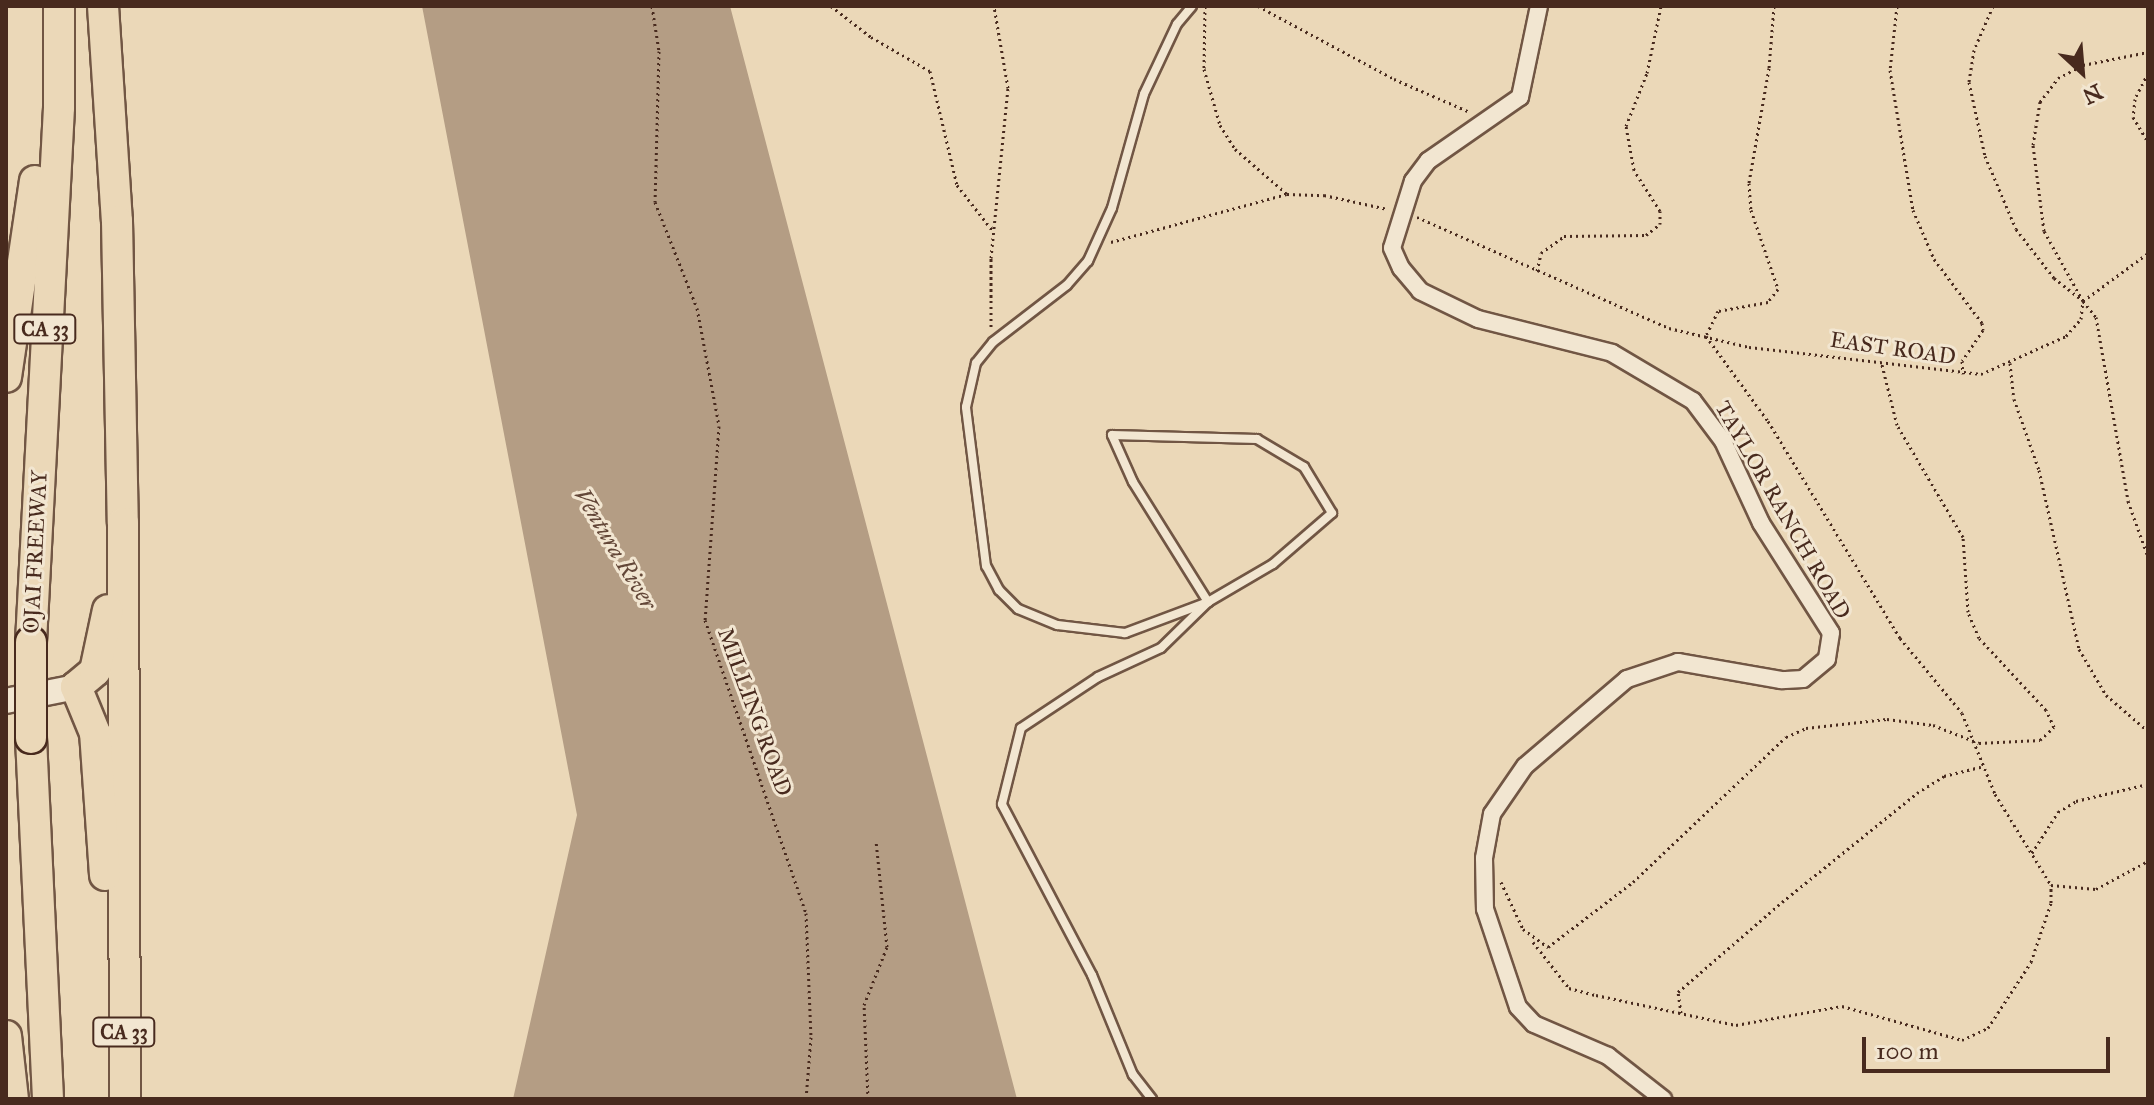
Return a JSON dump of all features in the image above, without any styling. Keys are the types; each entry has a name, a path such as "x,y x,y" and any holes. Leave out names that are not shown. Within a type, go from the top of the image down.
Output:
{"highway":[{"name":"CA 33","path":"103,6 117,221 123,523 125,1099"},
{"path":"6,377 59,11"},
{"name":"OJAI FREEWAY","path":"48,1099 31,738 31,642 59,107 59,11"},
{"path":"123,523 109,560 103,649 95,671 76,687 95,733 108,910 123,964"},
{"path":"6,1036 13,1099"}],"main road":[{"path":"6,701 76,687"}],"street":[{"name":"TAYLOR RANCH ROAD","path":"1539,6 1520,97 1428,161 1413,181 1392,248 1420,291 1478,319 1612,353 1693,401 1723,441 1761,523 1831,633 1827,659 1803,679 1781,680 1678,662 1627,679 1525,766 1492,814 1486,848 1485,909 1518,1007 1534,1024 1608,1056 1663,1099"}],"lane":[{"path":"1192,6 1177,24 1144,94 1096,245 1067,285 993,342 976,363 966,407 984,554 999,590 1018,609 1057,625 1125,633 1208,602 1273,564 1332,513 1304,467 1257,439 1112,435 1133,482 1208,602"},
{"path":"1152,1099 1133,1075 1092,975 1002,804 1021,728 1098,677 1161,648 1208,602"}],"path":[{"name":"MILLING ROAD","path":"652,6 659,51 655,202 697,308 719,426 705,620 806,913 811,1037 806,1099"},
{"path":"831,6 871,37 930,71 957,185 993,231"},
{"path":"993,342 993,231 1008,88 994,6"},
{"path":"1205,6 1204,69 1220,125 1235,149 1287,194"},
{"path":"1258,6 1394,79 1488,120"},
{"path":"1537,271 1541,253 1564,236 1646,235 1660,224 1656,203 1634,170 1626,126 1647,73 1661,6"},
{"path":"1486,848 1531,939 1569,988 1736,1025 1842,1006 1948,1039 1973,1037 1988,1028 2031,962 2047,917 2051,885 1981,767 1979,743 1962,713 1900,638 1768,421 1706,336 1718,311 1768,302 1778,289 1778,275 1751,210 1749,183 1769,68 1774,6"},
{"path":"1897,6 1890,70 1913,210 1934,259 1982,323 1983,330 1962,361 1963,374"},
{"path":"1993,6 1974,50 1969,82 1985,156 2032,254 2096,317 2128,501 2148,557"},
{"path":"2083,301 2044,231 2033,145 2040,102 2058,78 2083,65 2148,52"},
{"path":"2148,73 2135,99 2133,117 2148,142"},
{"name":"EAST ROAD","path":"1096,245 1287,194 1324,195 1405,212 1669,328 1749,347 1881,361 1963,374 1981,374 2066,336 2081,319 2083,301"},
{"path":"2083,301 2148,253"},
{"path":"1531,939 1548,947 1592,914 1633,882 1786,737 1806,728 1887,719 1933,725 1979,743 2040,740 2054,727 2046,710 1979,638 1968,612 1963,537 1897,425 1881,361"},
{"path":"2010,362 2014,399 2039,470 2079,649 2106,695 2148,731"},
{"path":"1681,1013 1678,992 1782,902 1917,793 1944,776 1981,767"},
{"path":"2032,853 2058,812 2076,801 2148,784"},
{"path":"868,1099 864,1005 887,947 876,840"},
{"path":"2051,885 2096,889 2148,861"}],"water":[{"name":"Ventura River","path":"422,6 730,6 1017,1099 513,1099 577,815"}]}
